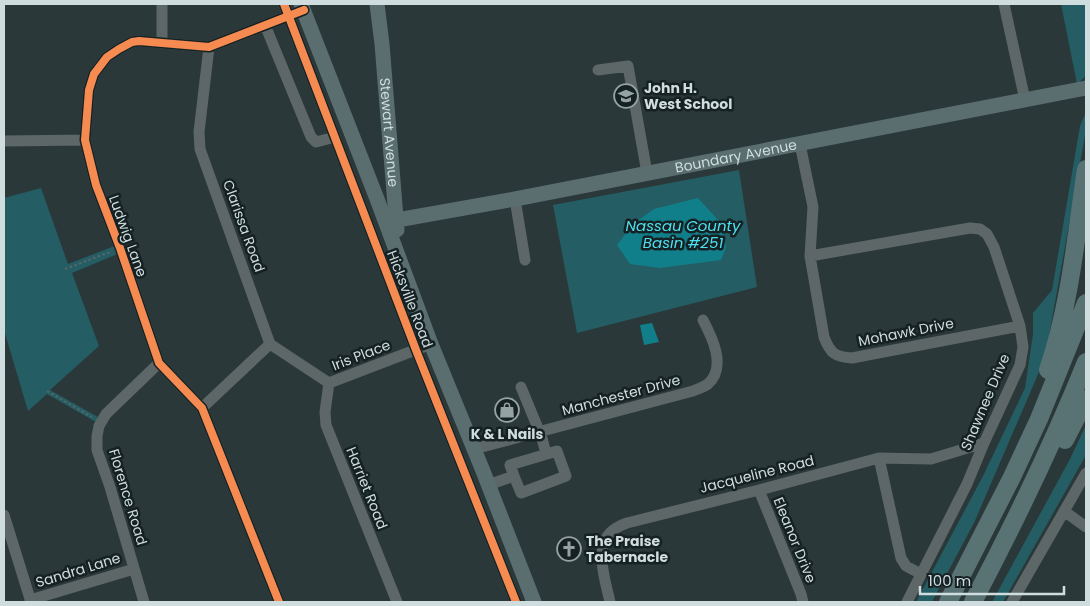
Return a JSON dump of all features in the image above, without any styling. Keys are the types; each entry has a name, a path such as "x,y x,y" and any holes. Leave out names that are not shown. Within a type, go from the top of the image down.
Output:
{"highway":[{"path":"1012,478 1055,351 1069,289 1086,169"},
{"path":"948,602 1012,478 1039,419 1086,303"},
{"path":"972,602 1032,487 1086,362"},
{"path":"1002,546 1065,441 1086,399"}],"main road":[{"name":"Stewart Avenue","path":"377,4 382,44 391,221"},
{"name":"Hicksville Road","path":"302,7 391,221 400,261 431,344 534,602"},
{"name":"Boundary Avenue","path":"391,221 515,199 1086,88"}],"street":[{"path":"162,4 162,42"},
{"name":"Hicksville Road","path":"284,4 416,350 516,602"},
{"path":"1004,4 1025,100"},
{"name":"Ludwig Lane","path":"279,602 202,408 159,363 120,248 96,185 85,140 89,90 94,74 106,57 119,48 139,40 209,47 289,16 302,7"},
{"path":"266,25 311,138 316,142 335,137"},
{"name":"Clarissa Road","path":"209,47 199,132 200,149 270,344"},
{"path":"598,70 628,66 647,173"},
{"path":"4,141 85,140"},
{"name":"Mohawk Drive","path":"800,144 813,207 810,256 824,337 828,349 836,355 852,358 1020,326"},
{"path":"515,199 526,260"},
{"name":"Shawnee Drive","path":"810,256 970,228 980,230 987,234 994,247 1020,326 1023,347 1020,365 984,443 968,484 906,602"},
{"name":"Manchester Drive","path":"474,450 693,391 706,385 712,379 717,365 712,338 703,320"},
{"path":"202,408 270,344 329,383"},
{"name":"Iris Place","path":"329,383 431,344"},
{"name":"Florence Road","path":"144,602 98,450 97,436 106,414 159,363"},
{"name":"Harriet Road","path":"329,383 325,412 326,424 396,602"},
{"path":"521,387 542,438 546,454"},
{"name":"Jacqueline Road","path":"610,602 602,558 607,536 619,526 879,458 932,459 984,443"},
{"path":"557,451 566,476 521,493 514,476 510,465 557,451"},
{"path":"879,458 901,558 906,566 921,574"},
{"path":"1013,601 1086,473"},
{"path":"488,485 514,476"},
{"name":"Eleanor Drive","path":"759,490 803,602"},
{"path":"1064,511 1086,527"},
{"path":"4,515 30,601"},
{"name":"Sandra Lane","path":"30,601 134,569"}],"path":[{"path":"65,269 120,248"},
{"path":"46,391 102,422"}],"shaded area":[{"path":"1061,4 1086,4 1086,76 1077,84"},
{"path":"1085,114 1086,130 1045,358 974,523 932,602 916,602 984,474 1025,388 1033,334 1033,313 1052,290 1080,126"},
{"path":"739,170 757,287 577,333 553,205"},
{"path":"41,188 68,264 117,245 120,253 72,273 99,346 50,390 98,417 96,422 47,394 28,411 4,330 4,198"},
{"path":"1086,425 1086,455 1003,602 992,602 1070,459"}],"water":[{"name":"Nassau County Basin #251","path":"698,198 720,222 726,247 721,260 660,268 630,264 617,245 633,224 654,209"},
{"path":"652,323 659,342 644,345 640,325"}],"cycle path":[{"path":"284,4 416,350 516,602"},
{"path":"279,602 202,408 159,363 120,248 96,185 85,140 89,90 94,74 107,57 119,49 132,42 139,41 209,47 304,10"}],"place":[{"name":"John H. West School","path":"626,96"},
{"name":"K & L Nails","path":"507,410"},
{"name":"The Praise Tabernacle","path":"569,549"}]}
